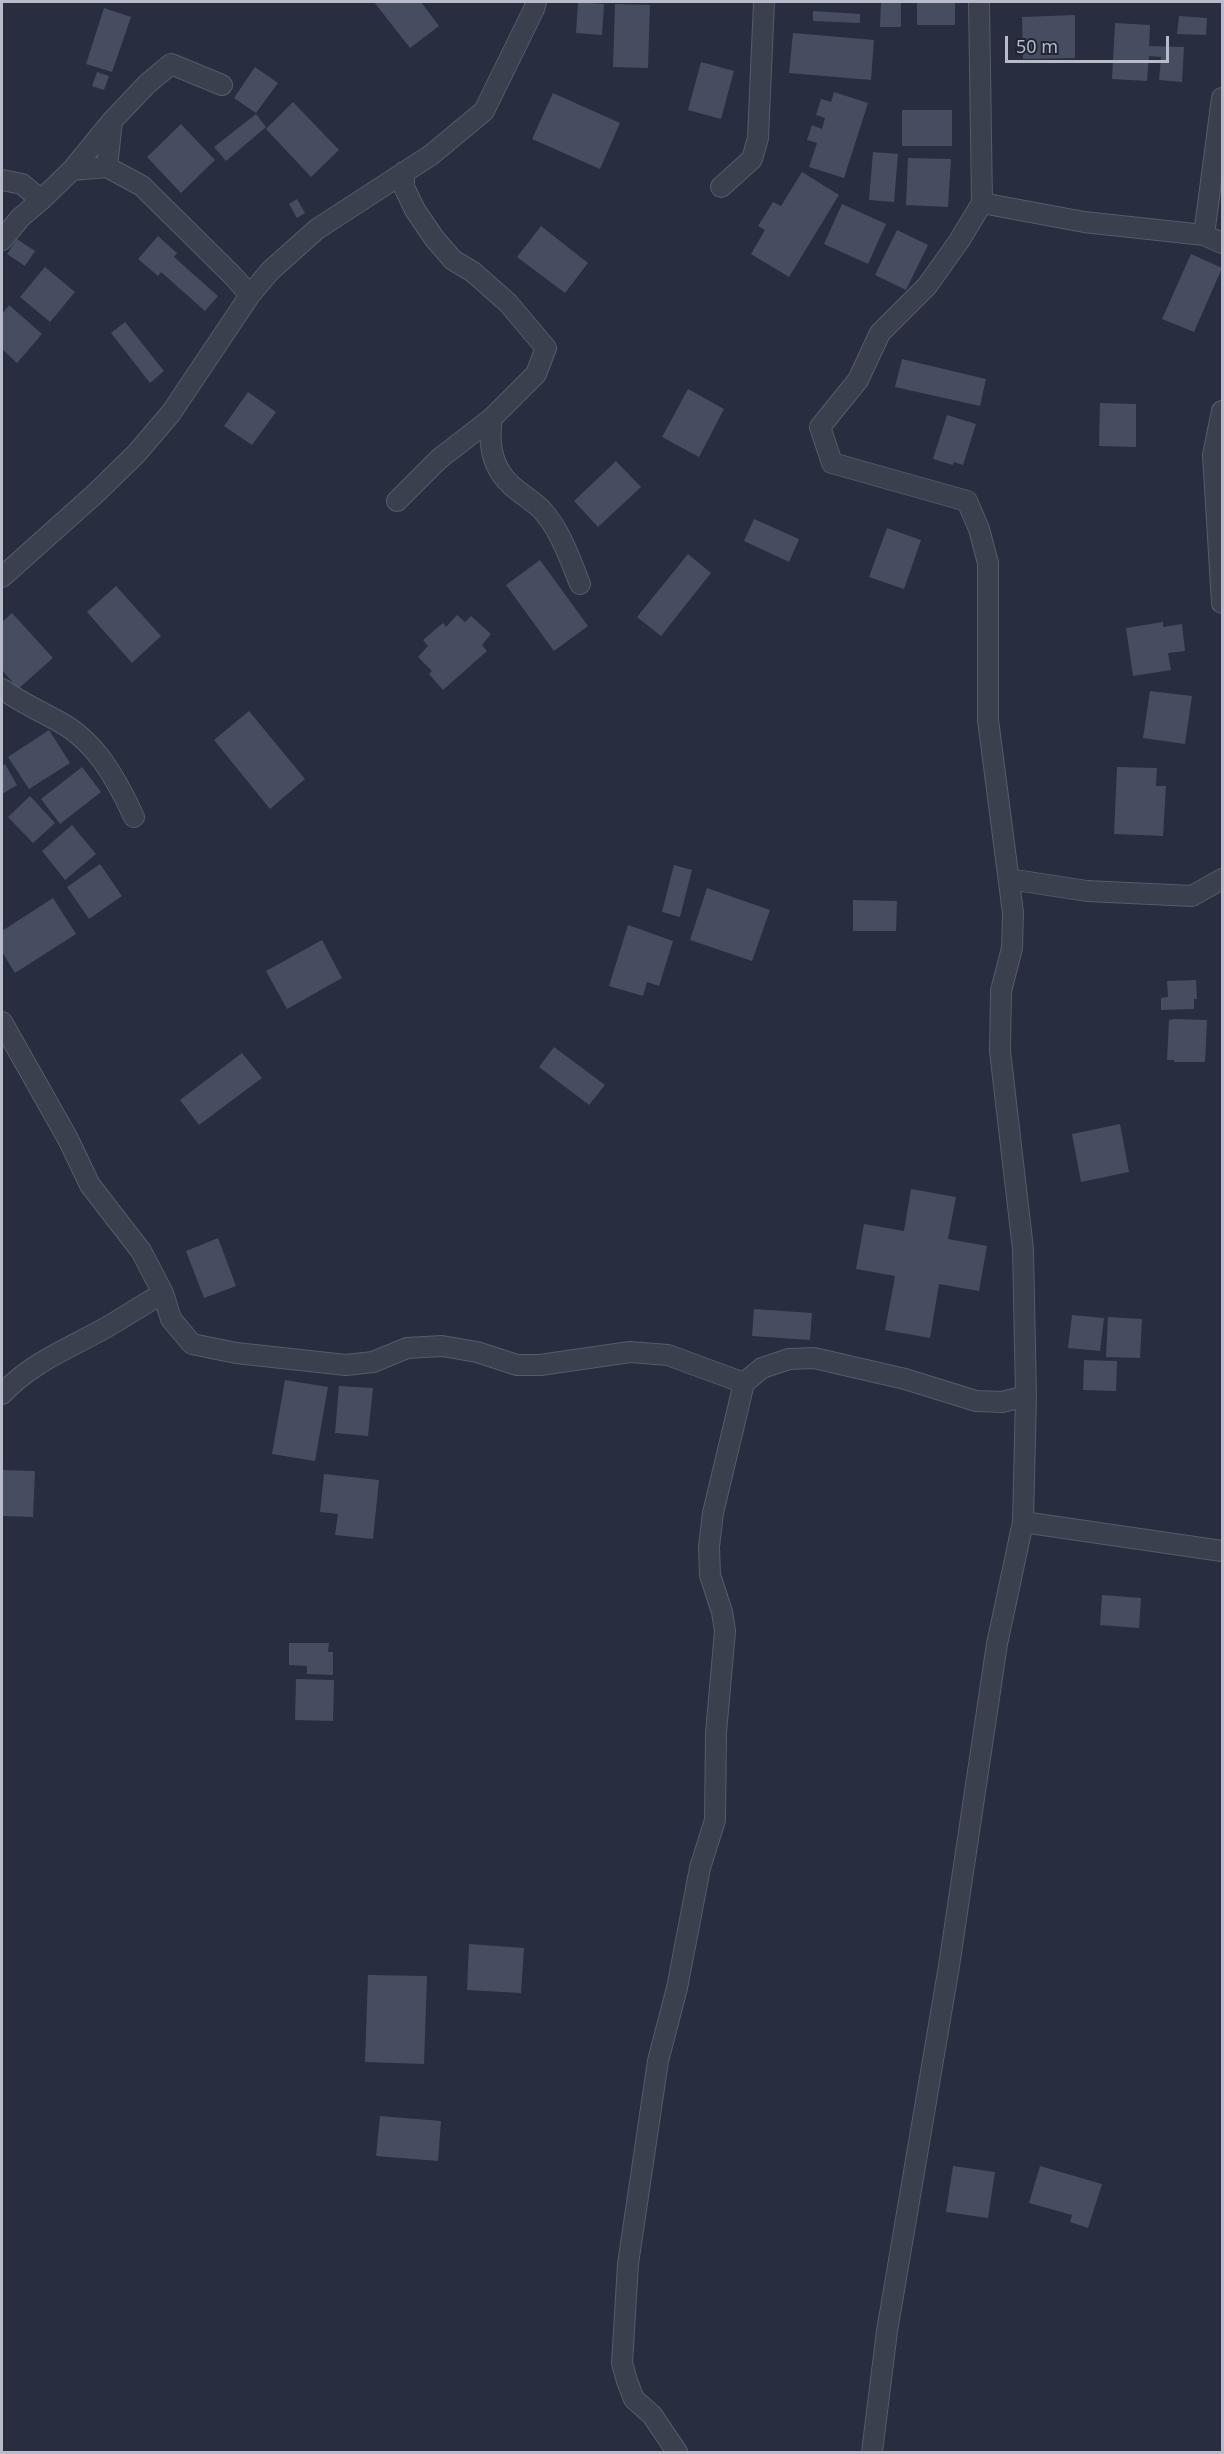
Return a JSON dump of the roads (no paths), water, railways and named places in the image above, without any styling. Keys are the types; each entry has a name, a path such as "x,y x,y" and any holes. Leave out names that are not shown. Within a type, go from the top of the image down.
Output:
{"street":[{"path":"2,577 136,454 171,413 250,295 270,271 317,228 431,155 484,111 536,2"},
{"path":"721,187 752,159 758,138 764,2"},
{"path":"872,2452 887,2331 949,1966 997,1644 1023,1522 1026,1396 1023,1249 1000,1051 1001,991 1012,948 1013,913 988,720 988,563 967,501 832,463 820,427 858,380 880,333 927,286 959,241 982,203 979,2"},
{"path":"2,240 20,218 72,170 112,121 147,84 171,64 222,85"},
{"path":"1204,235 1222,98"},
{"path":"107,167 112,121"},
{"path":"72,170 107,167 142,186 250,295"},
{"path":"397,501 439,459 492,418 536,374 546,348 508,303 473,272 453,260 434,238 415,210 405,187 404,172"},
{"path":"2,180 22,184 40,200"},
{"path":"982,203 1084,222 1204,235 1222,243"},
{"path":"1222,411 1213,455 1222,603"},
{"path":"492,418 489,435 492,456 509,484 542,510 561,539 580,584"},
{"path":"2,689 23,705 59,722 78,736 100,758 118,784 134,818"},
{"path":"1009,879 1087,891 1192,896 1222,879"},
{"path":"2,1022 68,1139 90,1185 141,1251 163,1293 171,1319 192,1344 237,1353 346,1365 373,1362 407,1348 442,1346 477,1352 517,1365 540,1365 630,1352 668,1355 744,1383"},
{"path":"2,1394 17,1378 56,1352 106,1328 163,1293"},
{"path":"677,2452 652,2415 634,2399 622,2363 628,2264 658,2061 677,1988 700,1868 715,1820 716,1733 725,1631 722,1612 710,1575 709,1547 713,1513 744,1383 762,1368 789,1359 814,1358 905,1379 976,1401 1002,1401 1026,1396"},
{"path":"1023,1522 1222,1551"}]}
